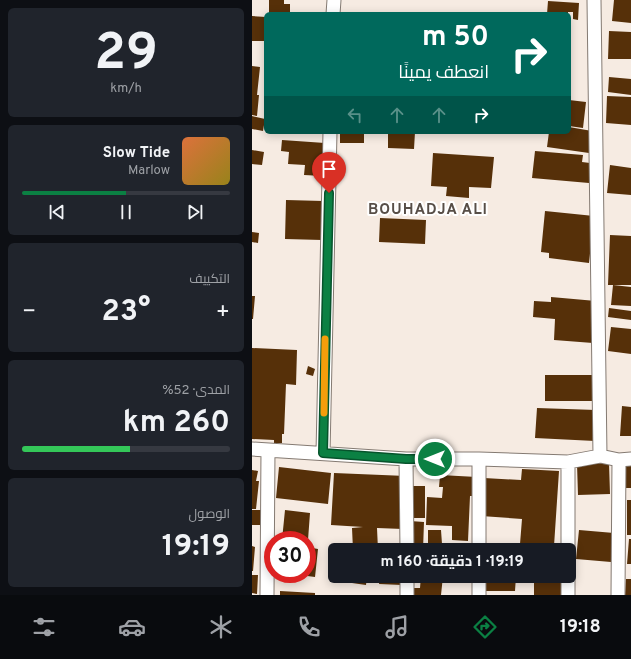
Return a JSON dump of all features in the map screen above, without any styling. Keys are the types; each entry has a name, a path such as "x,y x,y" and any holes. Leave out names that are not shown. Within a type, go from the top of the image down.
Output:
{"street":[{"path":"333,12 334,0"},
{"path":"594,0 600,456"},
{"path":"323,453 330,134"},
{"path":"252,449 406,459 479,459 568,462 600,456 625,459 618,595"},
{"path":"267,595 268,450"},
{"path":"406,459 407,543"},
{"path":"479,459 479,543"},
{"path":"568,462 568,543"},
{"path":"407,583 407,595"},
{"path":"479,583 479,595"},
{"path":"568,583 568,595"}],"building":[{"path":"269,0 284,0 284,4 290,4 290,12 269,12"},
{"path":"614,0 631,0 631,23 612,21"},
{"path":"548,1 579,3 578,20 573,19 573,12 547,12"},
{"path":"252,16 264,17 264,41 252,41"},
{"path":"609,31 631,32 631,59 608,59"},
{"path":"252,66 260,67 257,95 259,95 257,116 252,115"},
{"path":"609,77 631,79 631,95 608,92"},
{"path":"607,96 631,97 631,125 606,123"},
{"path":"571,100 586,102 583,128 571,126"},
{"path":"252,116 264,119 263,131 252,129"},
{"path":"571,127 592,131 589,153 547,147 549,134 571,134"},
{"path":"340,134 364,134 364,143 340,143"},
{"path":"388,134 415,134 414,149 388,148"},
{"path":"282,140 325,143 323,176 304,175 305,165 288,164 289,152 281,151"},
{"path":"252,150 264,152 262,165 252,164"},
{"path":"535,151 583,155 582,162 590,163 589,183 532,178"},
{"path":"433,153 494,157 491,188 469,187 469,198 446,196 447,187 431,186"},
{"path":"610,165 631,168 631,195 607,193"},
{"path":"286,200 323,201 322,240 285,239"},
{"path":"545,211 594,216 589,263 549,258 549,253 541,252"},
{"path":"380,218 426,220 425,244 379,242"},
{"path":"252,232 259,233 258,243 252,242"},
{"path":"610,235 631,236 631,285 608,285"},
{"path":"613,285 631,287 631,306 611,305"},
{"path":"252,296 255,296 253,319 252,319"},
{"path":"551,297 596,301 593,343 554,340 555,319 533,317 534,301 551,302"},
{"path":"609,308 631,311 631,320 608,317"},
{"path":"611,327 631,329 631,354 608,351"},
{"path":"252,348 297,350 296,385 286,384 284,434 282,434 282,443 274,443 274,440 252,439"},
{"path":"308,366 315,369 313,376 306,374"},
{"path":"545,375 592,375 592,401 545,401"},
{"path":"622,406 631,407 631,436 620,436"},
{"path":"537,408 596,410 595,441 535,438"},
{"path":"623,461 631,461 631,488 624,488"},
{"path":"609,463 610,494 578,495 577,464"},
{"path":"279,467 331,473 328,504 276,498"},
{"path":"522,469 559,471 554,543 520,543 522,519 481,516 484,478 521,480"},
{"path":"252,470 258,471 256,481 259,481 256,509 252,509"},
{"path":"334,473 406,476 403,529 377,528 378,543 353,543 352,528 363,527 331,525"},
{"path":"440,475 477,477 476,496 470,496 468,541 452,540 452,526 426,525 427,497 442,498 443,487 439,487"},
{"path":"407,486 425,486 425,518 407,518"},
{"path":"627,500 631,500 631,535 627,535"},
{"path":"252,510 265,510 265,525 252,525"},
{"path":"285,510 310,513 309,531 283,531"},
{"path":"410,521 424,522 423,543 408,543"},
{"path":"428,530 441,530 442,543 428,543"},
{"path":"579,530 614,533 611,562 576,559"},
{"path":"629,539 631,539 631,564 627,564"},
{"path":"252,546 255,547 253,571 252,571"},
{"path":"316,549 318,549 316,568"},
{"path":"252,575 258,575 257,594 252,593"},
{"path":"626,579 631,579 631,595 625,595"},
{"path":"352,583 366,583 366,585"},
{"path":"402,583 402,585 379,584"},
{"path":"420,583 442,583 441,595 411,595 411,588 420,588"},
{"path":"482,583 516,583 515,591 482,591"},
{"path":"534,583 563,583 564,595 534,595"},
{"path":"280,591 315,593 315,595 280,595"}],"slow traffic":[{"path":"324,413 325,339"}],"district":[{"name":"BOUHADJA ALI","path":"428,210"}],"route":[{"path":"329,193 323,453 406,459 435,459"}]}
